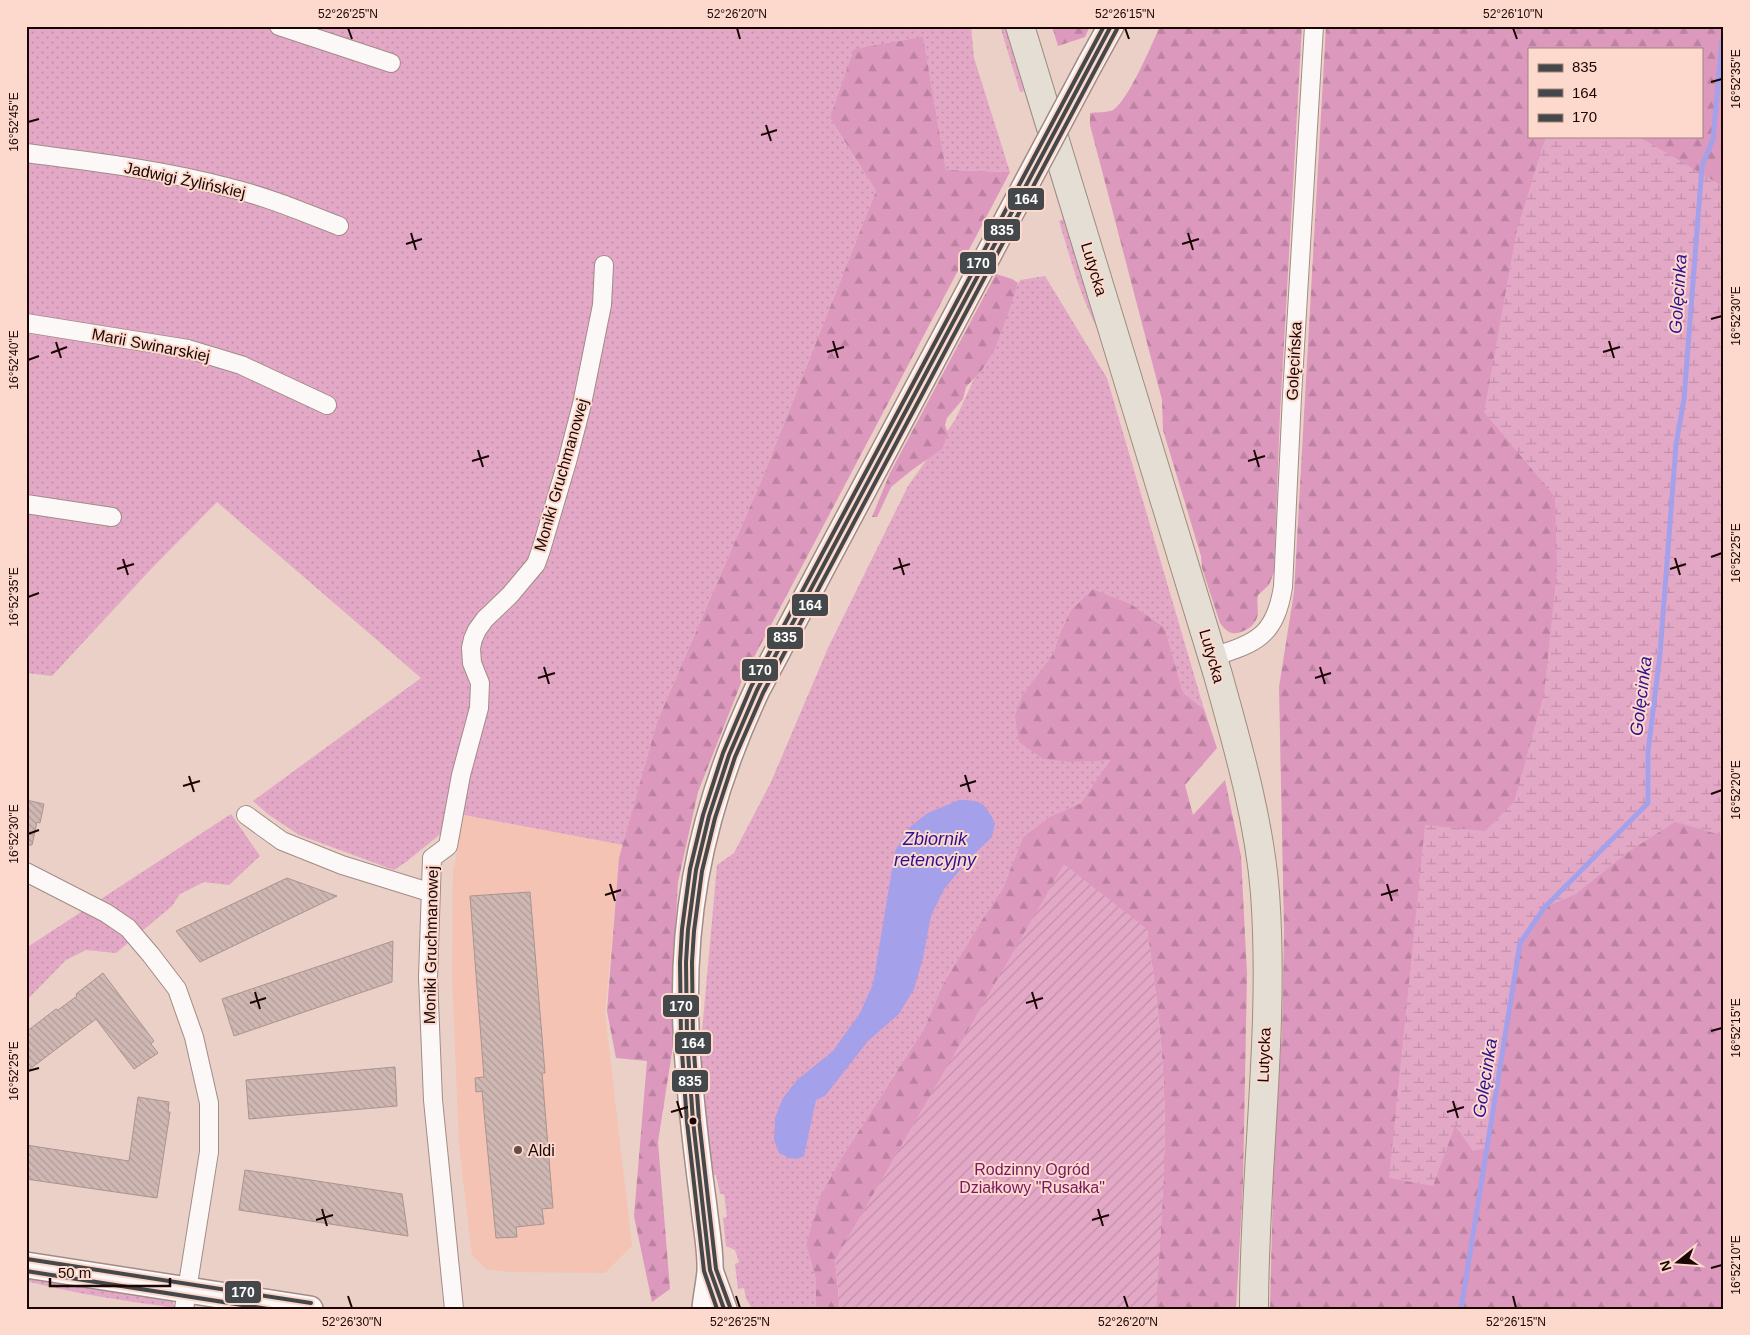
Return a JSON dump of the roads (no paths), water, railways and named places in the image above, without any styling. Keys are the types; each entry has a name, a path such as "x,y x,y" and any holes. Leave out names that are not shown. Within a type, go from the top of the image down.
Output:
{"main road":[{"name":"Lutycka","path":"1020,26 1232,725 1250,799 1259,847 1267,927 1267,989 1253,1307"}],"street":[{"path":"279,26 391,63"},
{"path":"724,1309 710,1270 689,1081 685,1008 686,962 692,901 696,870 709,816 728,755 757,690 1111,26"},
{"name":"Golęcińska","path":"1212,657 1249,643 1266,632 1278,612 1283,587 1314,26"},
{"name":"Jadwigi Żylińskiej","path":"26,153 122,166 231,188 289,206 339,226"},
{"name":"Moniki Gruchmanowej","path":"454,1309 433,1100 428,977 432,858 448,846 461,775 479,708 480,683 472,663 471,648 473,639 485,619 536,564 568,462 582,404 602,305 604,265"},
{"name":"Marii Swinarskiej","path":"26,323 188,349 241,365 326,405"},
{"path":"26,504 112,517"},
{"path":"246,815 282,841 342,865 430,892"},
{"path":"26,872 106,913 128,928 177,989 194,1037 210,1103 208,1152 186,1299"},
{"path":"26,1265 186,1299 310,1309"},
{"path":"705,1309 710,1270"}],"water":[{"name":"Zbiornik retencyjny","path":"959,800 978,802 985,807 995,823 992,837 971,857 944,889 931,916 923,958 914,989 899,1014 868,1041 825,1096 816,1100 804,1156 798,1159 789,1158 779,1153 774,1140 775,1118 783,1098 797,1080 833,1051 860,1013 873,984 895,851 911,826 928,813"}],"waterway":[{"name":"Golęcinka","path":"1461,1309 1520,943 1544,908 1648,803 1648,752 1660,654 1676,445 1684,399 1702,166 1713,139 1724,36"}],"place":[{"name":"Aldi","path":"518,1150"}],"park label":[{"name":"Rodzinny Ogród Działkowy \"Rusałka\"","path":"1032,1178"}]}
